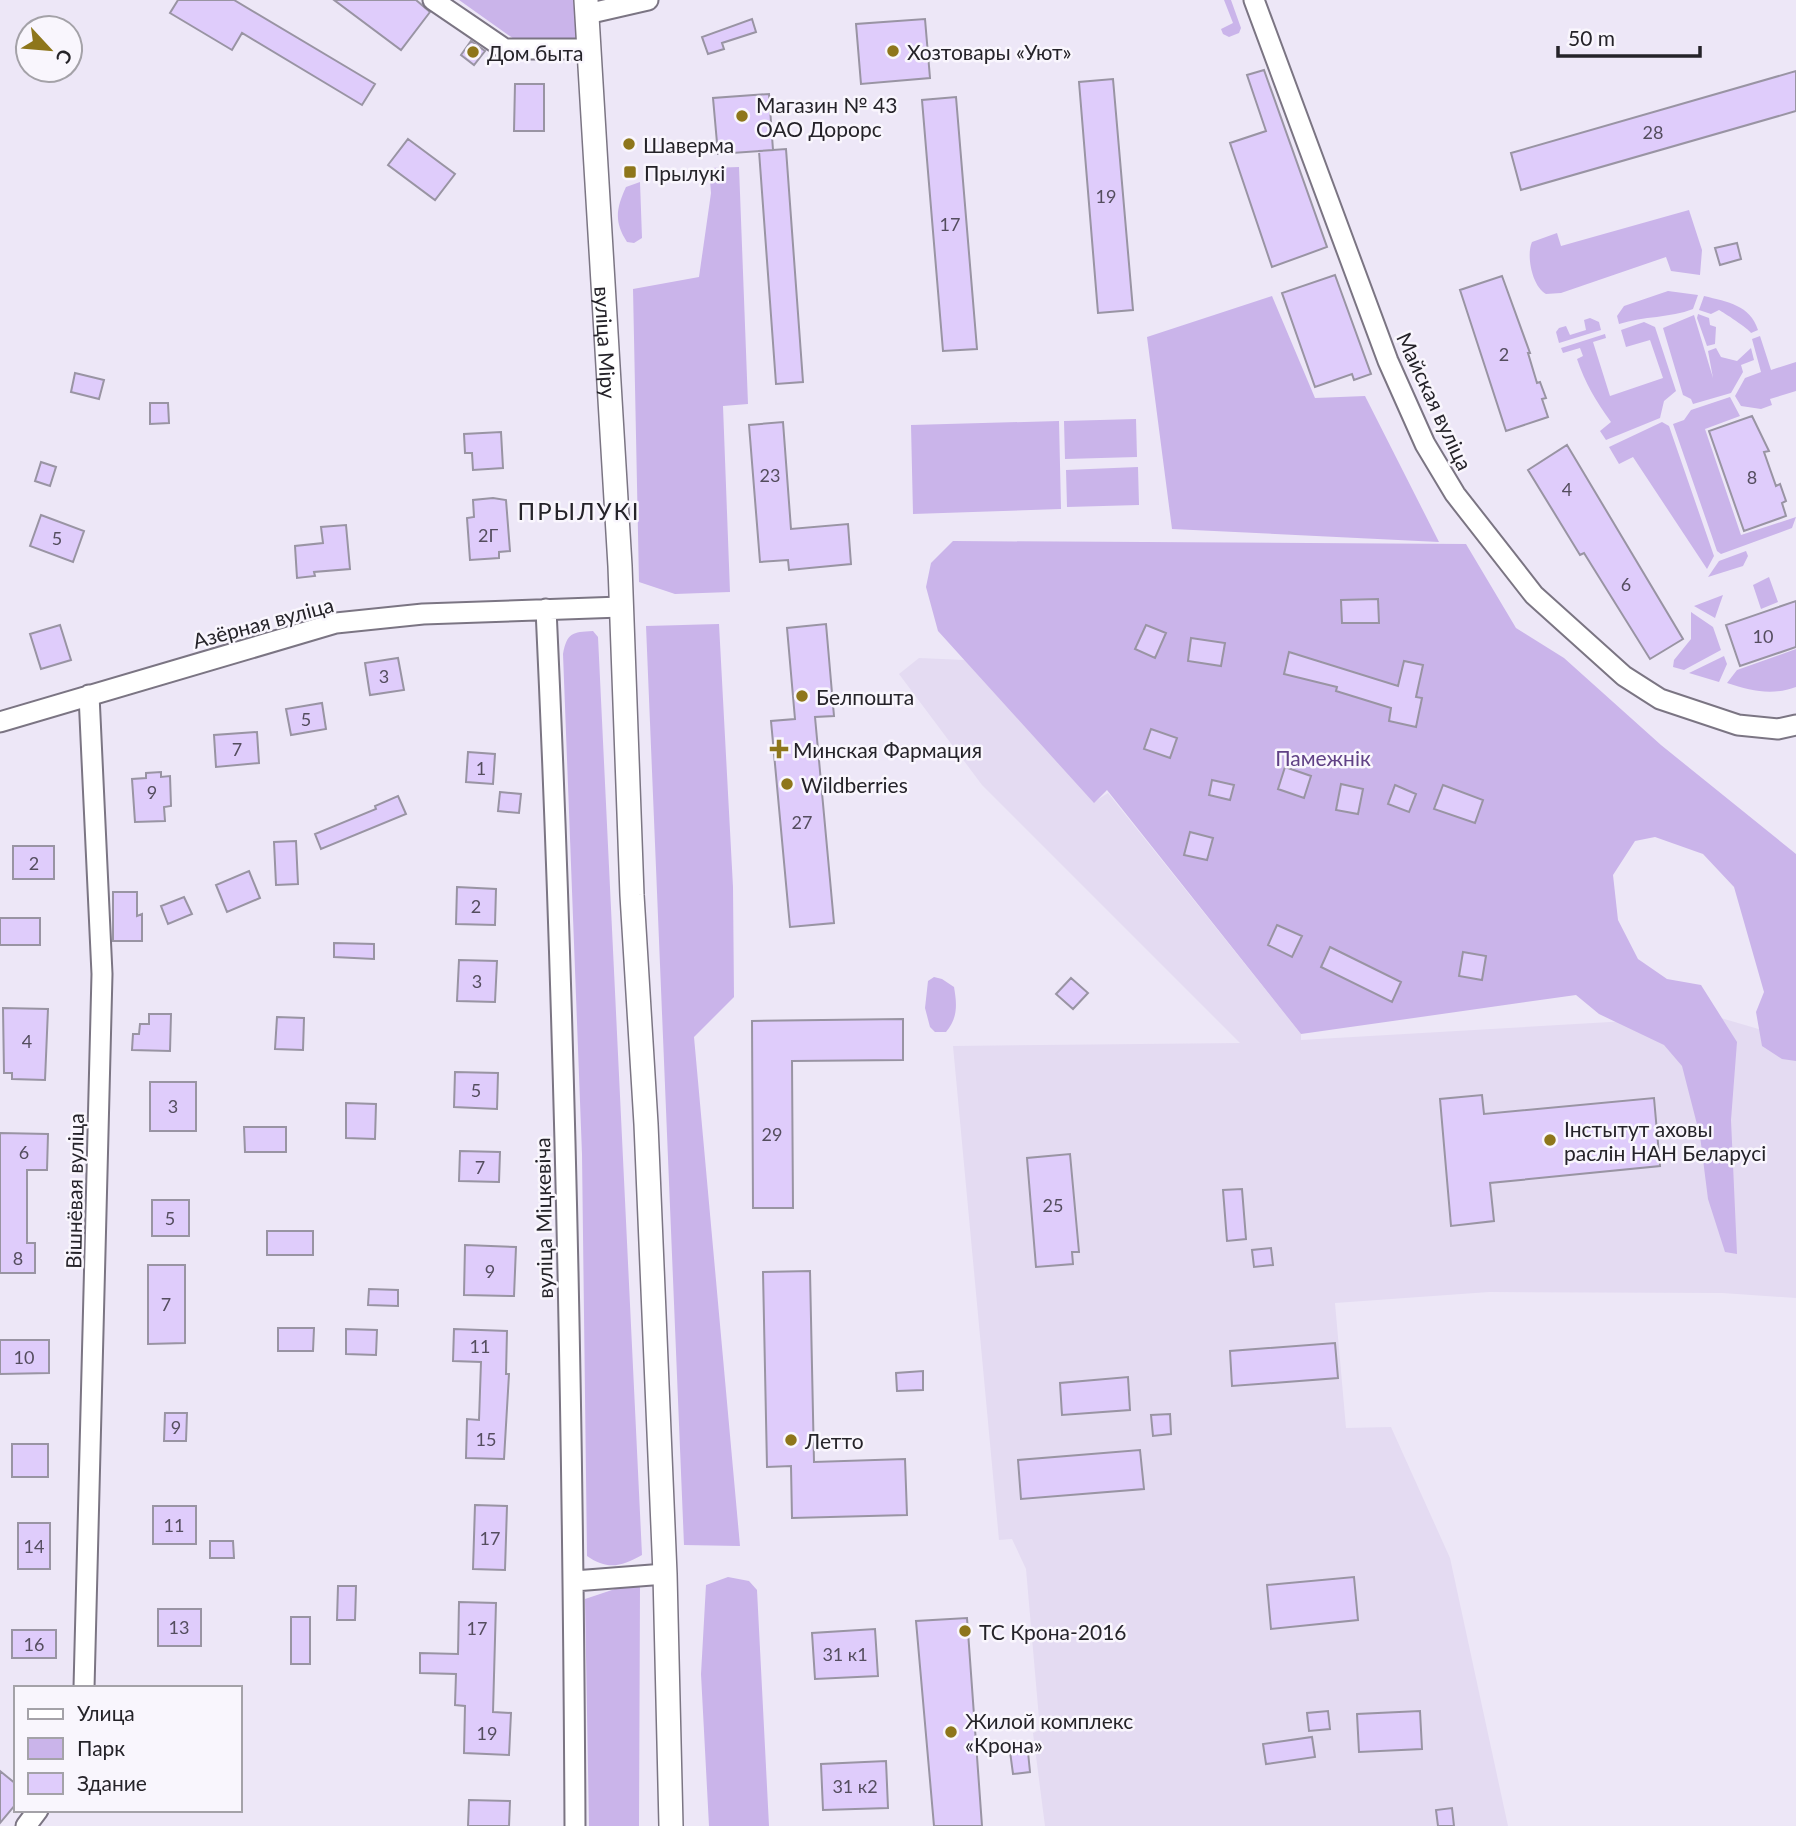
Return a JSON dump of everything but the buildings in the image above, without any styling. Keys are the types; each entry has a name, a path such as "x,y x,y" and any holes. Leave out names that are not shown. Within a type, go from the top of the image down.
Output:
{"street":[{"path":"433,0 505,49 589,49"},
{"name":"вуліца Міру","path":"648,0 587,7 621,607 665,1574 671,1826"},
{"name":"Майская вуліца","path":"1254,0 1388,361 1425,443 1455,495 1534,595 1623,676 1660,699 1738,725 1778,729 1796,725"},
{"name":"Азёрная вуліца","path":"0,722 336,623 423,614 621,607"},
{"name":"вуліца Міцкевіча","path":"546,608 558,849 574,1581 575,1826"},
{"name":"Вішнёвая вуліца","path":"85,1686 102,975 89,695"},
{"path":"574,1581 665,1574"}],"shaded area":[{"path":"919,658 965,660 1094,802 1108,793 1301,1034 1301,1040 1714,1016 1796,1040 1796,1298 1722,1293 1489,1292 1335,1303 1346,1428 1391,1427 1450,1558 1508,1826 1045,1826 1033,1733 1040,1730 1026,1569 1012,1539 999,1540 953,1046 1240,1043 982,785 899,674"}],"green space":[{"path":"459,0 580,0 584,58 542,59"},
{"path":"1224,0 1231,0 1241,28 1239,33 1229,37 1223,34 1221,29 1233,23"},
{"path":"739,167 748,404 723,406 730,592 675,594 639,582 633,289 699,277 711,193 709,168"},
{"path":"640,182 642,238 634,243 627,242 618,222 618,209 626,187"},
{"path":"1689,210 1702,250 1700,275 1671,271 1666,257 1561,293 1546,294 1537,284 1530,254 1532,242 1557,233 1561,246"},
{"path":"1668,291 1698,295 1693,309 1619,324 1617,316 1624,306"},
{"path":"1272,296 1315,398 1365,396 1439,542 1172,529 1147,337"},
{"path":"1704,296 1744,310 1758,330 1751,333 1719,310 1711,314 1699,310"},
{"path":"1698,314 1709,318 1710,325 1716,327 1715,344 1707,346"},
{"path":"1694,315 1713,378 1708,351 1716,348 1721,357 1737,361 1751,348 1754,360 1741,365 1743,372 1731,393 1693,404 1691,399 1683,395 1663,328"},
{"path":"1590,318 1599,322 1601,330 1559,343 1556,332 1559,328 1566,326 1570,335 1586,330 1584,320"},
{"path":"1644,322 1655,327 1676,391 1664,401 1660,418 1606,440 1600,431 1611,422 1584,376 1577,359 1583,356 1580,348 1563,353 1561,348 1605,334 1606,338 1593,342 1610,396 1663,378 1650,340 1626,347 1621,330"},
{"path":"1760,336 1771,370 1796,362 1796,391 1770,399 1772,405 1761,409 1741,406 1735,396 1745,378 1761,372 1752,339"},
{"path":"1730,397 1740,416 1705,429 1741,535 1796,517 1792,528 1721,554 1717,551 1673,424 1684,420 1691,410"},
{"path":"1136,419 1137,457 1065,459 1064,421"},
{"path":"1059,421 1061,509 913,514 911,425"},
{"path":"1662,422 1669,426 1714,556 1707,569 1633,457 1619,464 1609,447"},
{"path":"1138,467 1139,505 1067,507 1066,470"},
{"name":"Памежнік","path":"953,541 1466,544 1516,628 1564,658 1661,745 1796,854 1796,1061 1782,1059 1762,1046 1756,1012 1764,992 1734,887 1703,854 1655,837 1635,841 1613,875 1618,920 1638,959 1667,979 1701,985 1737,1042 1731,1120 1737,1254 1725,1252 1708,1199 1700,1136 1682,1066 1664,1045 1599,1014 1576,995 1301,1034 1107,790 1094,803 938,631 926,587 931,563"},
{"path":"1746,551 1748,556 1743,566 1708,577 1719,561"},
{"path":"1769,577 1778,602 1761,609 1753,585"},
{"path":"1723,595 1715,618 1694,606"},
{"path":"1691,612 1713,627 1721,650 1684,670 1673,667 1674,660 1691,639"},
{"path":"719,624 733,887 734,997 694,1037 740,1546 684,1545 646,626"},
{"path":"593,631 598,637 642,1555 614,1565 601,1563 587,1556 582,1154 563,654 566,642 572,635"},
{"path":"1796,649 1796,687 1762,691 1727,683 1737,670"},
{"path":"1724,656 1727,664 1719,682 1689,673"},
{"path":"934,977 954,987 956,1011 946,1032 935,1032 930,1027 925,1008 928,981"},
{"path":"728,1577 749,1581 757,1590 769,1826 709,1826 701,1674 706,1585"},
{"path":"627,1585 640,1587 639,1826 589,1826 585,1599"}],"place":[{"name":"Хозтовары «Уют»","path":"893,51"},
{"name":"Дом быта","path":"473,52"},
{"name":"Магазин № 43 ОАО Дорорс","path":"742,116"},
{"name":"Шаверма","path":"629,144"},
{"name":"Прылукі","path":"630,172"},
{"name":"Белпошта","path":"802,696"},
{"name":"Минская Фармация","path":"779,749"},
{"name":"Wildberries","path":"787,784"},
{"name":"Інстытут аховы раслін НАН Беларусі","path":"1550,1140"},
{"name":"Летто","path":"791,1440"},
{"name":"ТС Крона-2016","path":"965,1631"},
{"name":"Жилой комплекс «Крона»","path":"951,1732"}],"district":[{"name":"ПРЫЛУКІ","path":"579,510"}]}
